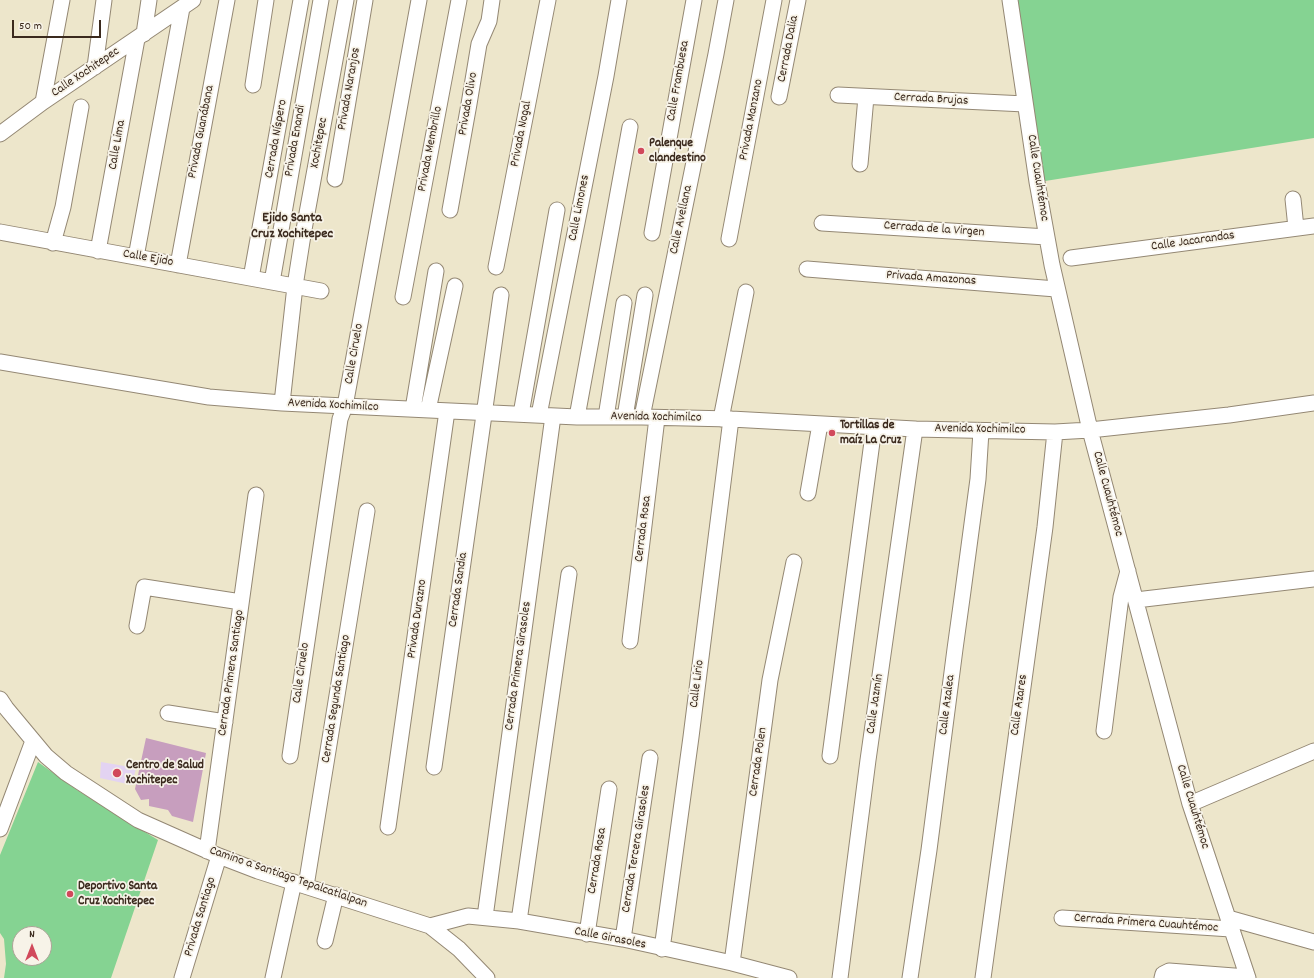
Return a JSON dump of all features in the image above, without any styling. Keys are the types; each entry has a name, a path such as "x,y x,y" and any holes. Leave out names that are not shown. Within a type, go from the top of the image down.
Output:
{"street":[{"path":"43,102 62,0"},
{"path":"94,67 104,0"},
{"name":"Calle Lima","path":"98,251 140,36 149,0"},
{"name":"Privada Guanábana","path":"178,265 227,0"},
{"path":"253,85 266,0"},
{"name":"Cerrada Níspero","path":"251,278 301,0"},
{"name":"Privada Enandi","path":"272,282 321,0"},
{"name":"Xochitepec","path":"296,286 308,208 346,0"},
{"name":"Privada Naranjos","path":"335,179 366,0"},
{"name":"Calle Ciruelo","path":"290,756 340,419 345,406 419,0"},
{"name":"Privada Membrillo","path":"403,297 459,0"},
{"name":"Privada Olivo","path":"450,210 479,44 489,21 492,0"},
{"name":"Privada Nogal","path":"496,267 548,0"},
{"name":"Calle Limones","path":"546,416 620,0"},
{"name":"Calle Frambuesa","path":"652,233 694,0"},
{"name":"Calle Avellana","path":"642,417 726,0"},
{"name":"Privada Manzano","path":"729,239 774,0"},
{"name":"Cerrada Dalia","path":"779,97 798,0"},
{"name":"Calle Cuauhtémoc","path":"1010,0 1025,104 1056,289 1090,430 1190,804 1247,977"},
{"path":"136,257 167,86 186,3"},
{"name":"Calle Xochitepec","path":"0,134 43,102 186,3"},
{"name":"Cerrada Brujas","path":"838,95 1025,104"},
{"path":"860,164 866,97"},
{"path":"54,243 63,207 81,107"},
{"path":"577,417 630,127"},
{"path":"1293,199 1296,228"},
{"path":"521,414 557,210"},
{"name":"Cerrada de la Virgen","path":"822,223 1047,237"},
{"name":"Calle Jacarandas","path":"1071,258 1314,226"},
{"name":"Calle Ejido","path":"0,232 321,291"},
{"name":"Privada Amazonas","path":"807,269 1056,289"},
{"path":"413,410 436,270"},
{"path":"282,403 296,286"},
{"path":"428,410 455,286"},
{"name":"Calle Lirio","path":"662,949 691,737 726,419 746,292"},
{"name":"Cerrada Sandia","path":"434,766 501,295"},
{"path":"625,417 645,295"},
{"path":"606,417 624,303"},
{"name":"Avenida Xochimilco","path":"0,362 209,397 282,403 546,416 726,419 915,429 1055,432 1090,430 1229,415 1314,403"},
{"name":"Privada Durazno","path":"388,827 447,411"},
{"name":"Cerrada Primera Girasoles","path":"485,916 546,416"},
{"name":"Cerrada Rosa","path":"630,641 657,418"},
{"path":"808,493 820,424"},
{"path":"830,756 874,427"},
{"name":"Calle Jazmín","path":"840,978 868,760 915,429"},
{"name":"Calle Azalea","path":"910,978 929,850 954,649 978,479 981,431"},
{"name":"Calle Azares","path":"983,978 1044,527 1055,432"},
{"name":"Cerrada Primera Santiago","path":"213,854 225,722 256,495"},
{"name":"Cerrada Segunda Santiago","path":"273,978 300,884 367,511"},
{"name":"Cerrada Polen","path":"732,964 770,680 794,562"},
{"path":"1104,731 1121,597 1128,570"},
{"path":"520,922 569,574"},
{"path":"1136,600 1314,579"},
{"path":"137,626 144,587 242,602"},
{"name":"Camino a Santiago Tepalcatlalpan","path":"0,699 46,756 66,773 138,820 213,854 258,871 430,926 459,949 481,977"},
{"path":"168,713 225,722"},
{"path":"0,829 33,741"},
{"path":"1190,804 1314,751"},
{"name":"Cerrada Tercera Girasoles","path":"623,939 650,758"},
{"name":"Cerrada Rosa","path":"587,934 609,789"},
{"name":"Privada Santiago","path":"182,978 213,854"},
{"path":"325,941 336,895"},
{"name":"Calle Girasoles","path":"430,926 468,916 485,916 623,939 789,978"},
{"name":"Cerrada Primera Cuauhtémoc","path":"1062,918 1230,924 1314,942"},
{"path":"1162,978 1163,974 1169,971 1247,977"}],"shaded area":[{"name":"Centro de Salud Xochitepec","path":"101,762 136,768 132,785 100,778"}],"green space":[{"path":"1013,0 1314,0 1314,138 1039,182"},
{"name":"Deportivo Santa Cruz Xochitepec","path":"38,762 77,790 158,840 111,978 4,978 6,964 4,939 0,933 0,855"}],"building":[{"path":"146,738 206,753 193,822 172,816 168,810 149,806 149,799 141,800 135,789"}],"place":[{"name":"Palenque clandestino","path":"641,151"},
{"name":"Tortillas de maíz La Cruz","path":"832,433"},
{"name":"Centro de Salud Xochitepec","path":"117,773"},
{"name":"Deportivo Santa Cruz Xochitepec","path":"70,894"}],"district":[{"name":"Ejido Santa Cruz Xochitepec","path":"292,228"}]}
